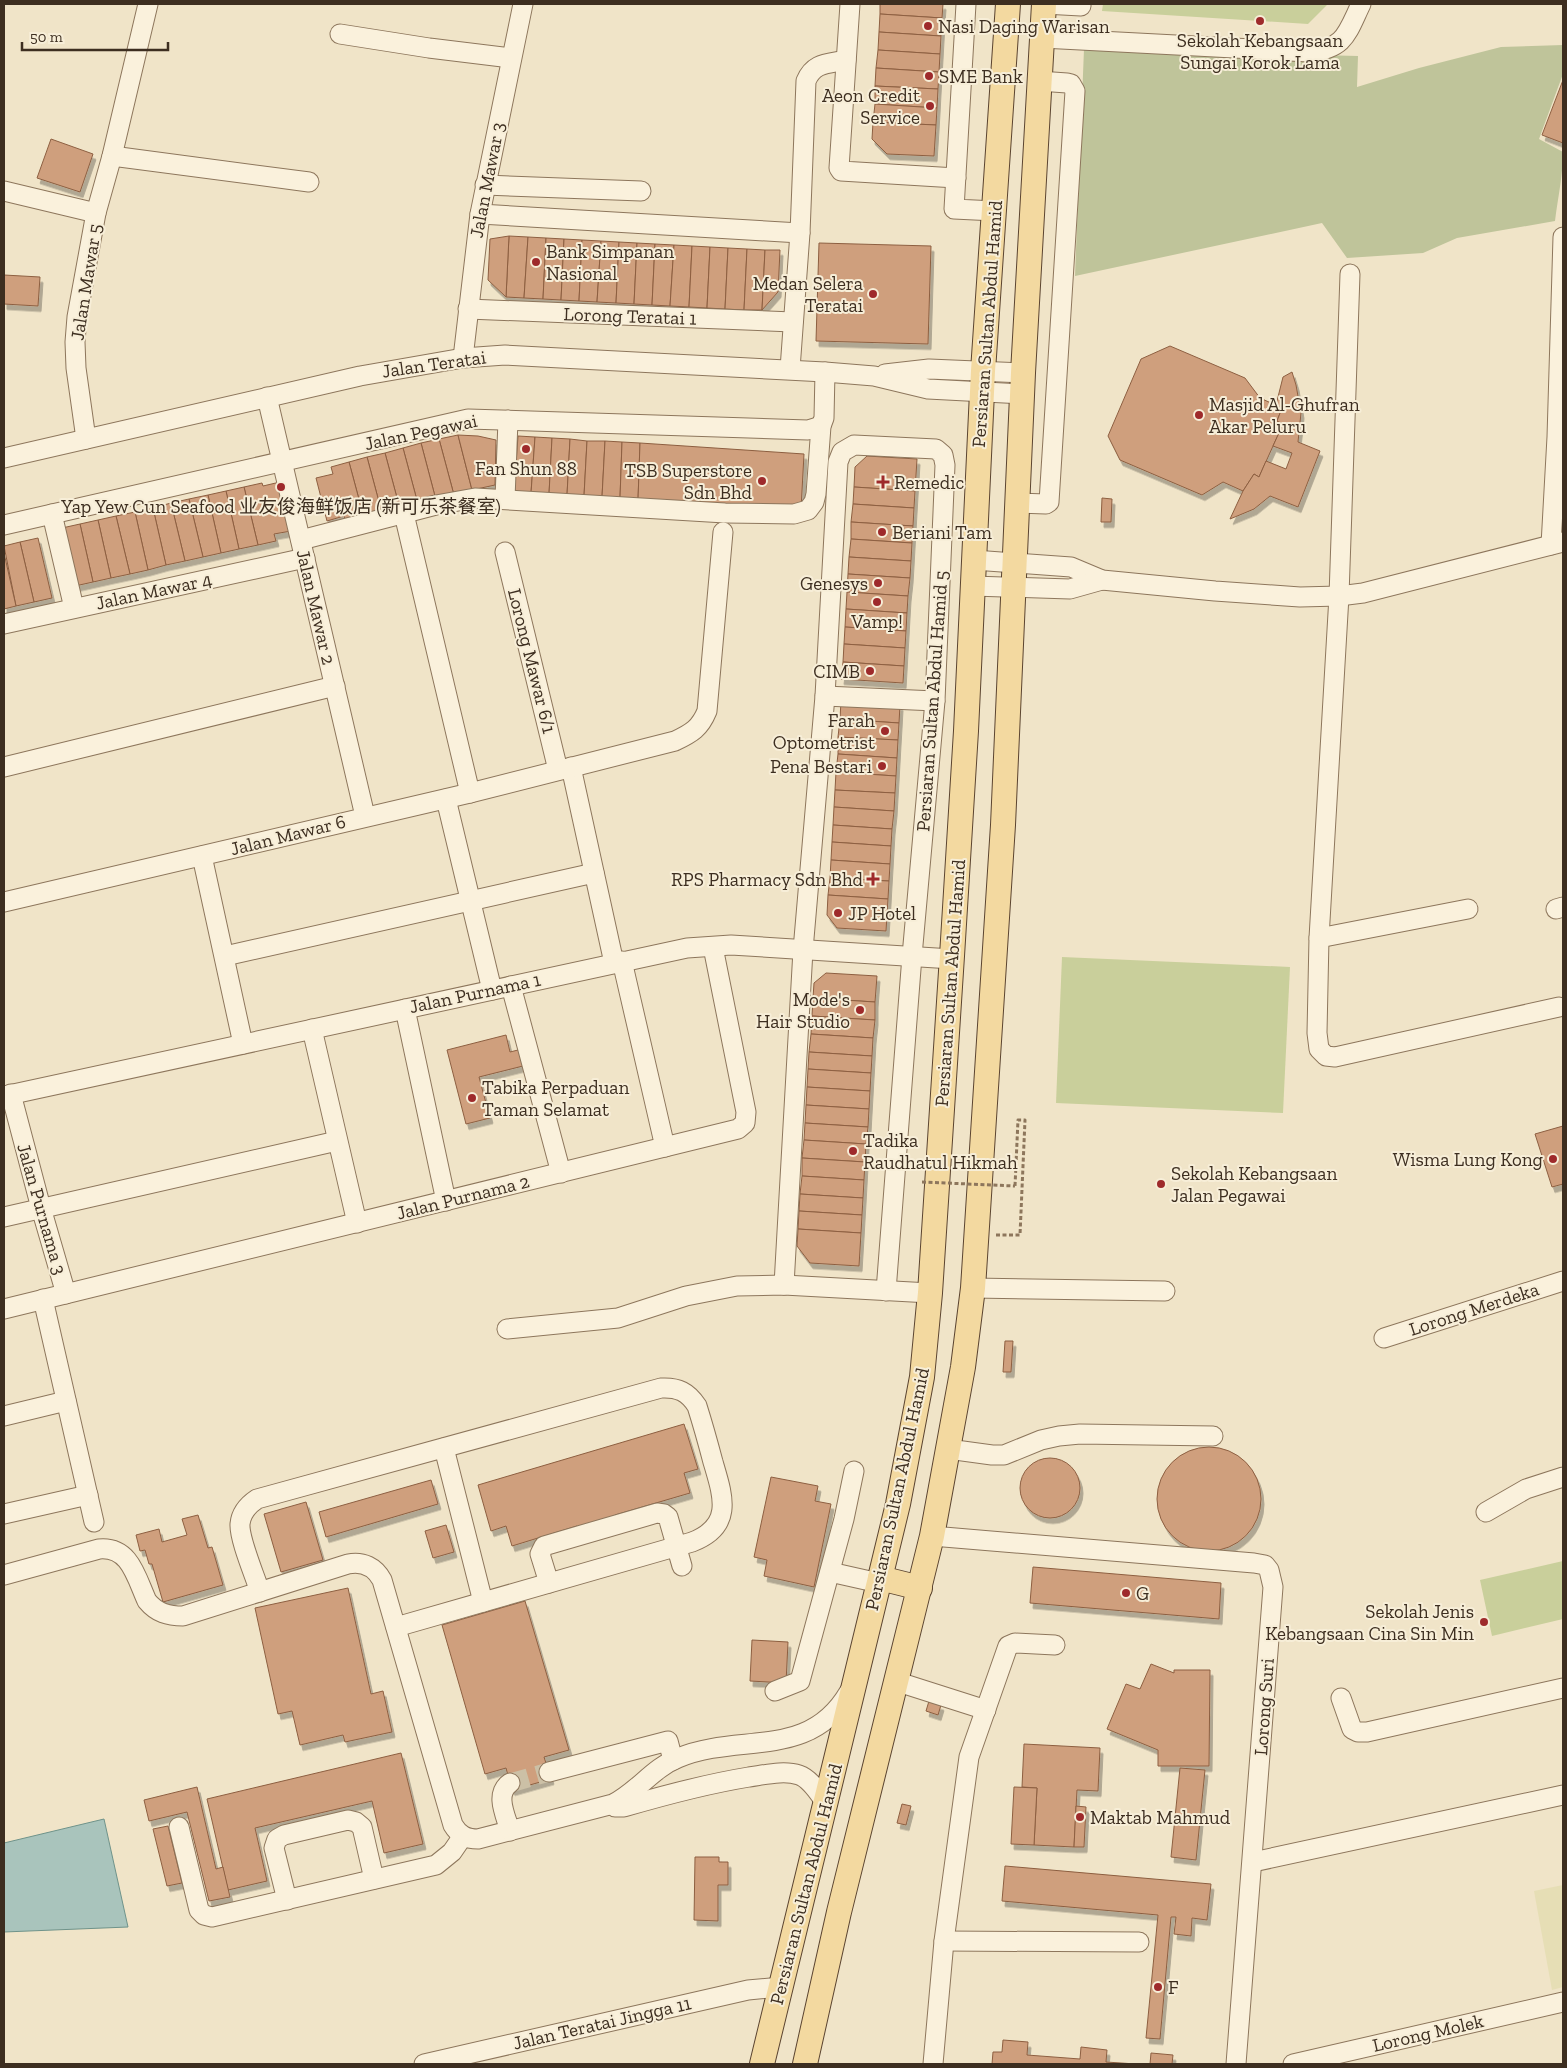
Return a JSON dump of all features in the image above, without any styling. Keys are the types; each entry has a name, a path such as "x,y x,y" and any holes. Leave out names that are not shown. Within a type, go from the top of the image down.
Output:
{"main road":[{"name":"Persiaran Sultan Abdul Hamid","path":"762,2064 898,1504 922,1377 930,1292 952,959 982,382 1008,4"},
{"name":"Persiaran Sultan Abdul Hamid","path":"805,2064 895,1681 932,1536 964,1367 973,1288 1003,825 1017,503 1044,4"},
{"path":"879,1581 920,1588"}],"street":[{"name":"Jalan Mawar 5","path":"86,439 76,368 76,317 96,213 112,156 148,4"},
{"name":"Jalan Mawar 3","path":"463,358 480,214 523,4"},
{"path":"850,4 838,165 841,171 956,178"},
{"path":"966,4 954,209 995,211"},
{"path":"1044,4 1081,6 1081,4"},
{"path":"1042,38 1309,52 1323,51 1334,47 1343,38 1361,4"},
{"path":"340,34 511,58"},
{"path":"790,369 800,233 806,81 810,71 817,66 846,60"},
{"path":"1017,503 1046,504 1049,502 1075,91 1071,84 1039,81"},
{"path":"112,156 308,182"},
{"path":"485,185 641,191"},
{"path":"4,191 96,213"},
{"path":"480,214 800,233"},
{"path":"974,560 1070,567 1102,580 1300,597 1339,596 1363,593 1557,544 1557,437 1563,236"},
{"path":"1350,274 1339,596 1316,1033 1319,1049 1326,1056 1335,1058 1559,1007"},
{"name":"Lorong Teratai 1","path":"468,309 793,322"},
{"name":"Jalan Teratai","path":"4,458 360,376 463,358 505,355 790,369 874,376 929,368 982,382 1023,384"},
{"path":"821,426 824,418 825,372"},
{"name":"Jalan Mawar 2","path":"267,397 365,816"},
{"name":"Jalan Pegawai","path":"4,525 468,419 808,430 821,426"},
{"path":"505,498 508,420"},
{"name":"Jalan Mawar 4","path":"4,624 74,608 303,549 404,514 458,500 505,498 725,513 794,514 808,510 814,502 821,426"},
{"name":"Persiaran Sultan Abdul Hamid 5","path":"825,696 838,462 840,456 842,452 854,445 936,449 943,455 945,465 935,701 912,956 886,1291"},
{"path":"52,514 74,608"},
{"path":"404,514 470,793"},
{"name":"Jalan Mawar 6","path":"4,902 365,816 446,799 675,741 702,724 707,711 723,532"},
{"name":"Lorong Mawar 6/1","path":"505,552 618,962 665,1147"},
{"path":"972,586 1070,589 1102,580"},
{"path":"4,767 335,686"},
{"path":"784,1285 803,950 825,696 935,701"},
{"path":"446,799 492,990"},
{"path":"202,856 243,1044"},
{"path":"225,956 594,873"},
{"path":"1320,938 1468,909"},
{"name":"Jalan Purnama 1","path":"8,1095 680,949 731,945 952,959"},
{"name":"Jalan Purnama 2","path":"4,1309 738,1130 745,1123 746,1112 713,947"},
{"path":"511,986 561,1173"},
{"path":"405,1008 446,1201"},
{"path":"312,1029 357,1222"},
{"name":"Jalan Purnama 3","path":"8,1095 66,1294"},
{"path":"4,1217 337,1141"},
{"name":"Lorong Merdeka","path":"1384,1338 1563,1281"},
{"path":"507,1330 618,1318 686,1296 737,1286 784,1285 930,1292"},
{"path":"973,1288 1165,1291"},
{"path":"43,1299 94,1522"},
{"path":"260,1592 240,1532 241,1518 249,1504 257,1499 661,1388 677,1388 691,1397 697,1406 723,1498 721,1517 710,1533 702,1539 677,1547 396,1627"},
{"path":"4,1416 66,1401"},
{"path":"948,1449 1004,1455 1041,1440 1080,1434 1213,1436"},
{"path":"444,1448 484,1602"},
{"path":"775,1691 800,1681 844,1520 854,1470"},
{"path":"1486,1512 1526,1489 1563,1477"},
{"path":"4,1514 88,1495"},
{"path":"549,1583 540,1554 544,1546 660,1513 668,1517 682,1566"},
{"name":"Lorong Suri","path":"932,1536 1265,1564 1269,1570 1273,1587 1236,2064"},
{"path":"4,1575 105,1548 120,1552 126,1557 147,1600 152,1606 164,1614 183,1616 348,1564 363,1564 375,1570 382,1580 453,1825 463,1836 478,1840 604,1807 622,1799 663,1765 706,1749 781,1739 809,1732 832,1716 842,1705 855,1680"},
{"path":"830,1572 879,1581"},
{"path":"933,2064 944,1941 969,1757 1008,1646 1015,1643 1055,1645"},
{"path":"895,1681 986,1710"},
{"path":"1341,1698 1352,1729 1358,1732 1367,1732 1563,1688"},
{"path":"549,1772 668,1741 673,1760"},
{"path":"604,1807 624,1807 692,1788 779,1773 799,1775 813,1786 826,1803"},
{"path":"510,1783 506,1786 502,1795 510,1831"},
{"path":"1253,1862 1563,1795"},
{"path":"287,1900 275,1843 280,1836 348,1820 356,1822 362,1827 374,1879"},
{"path":"179,1827 199,1910 204,1915 212,1917 436,1865 452,1852 463,1836"},
{"path":"944,1941 1139,1942"},
{"name":"Jalan Teratai Jingga 11","path":"424,2064 748,1990 781,1987"},
{"name":"Lorong Molek","path":"1293,2064 1563,2002"}],"path":[{"path":"922,1182 1015,1186 1018,1120 1025,1120 1020,1236 976,1234"}],"shaded area":[{"path":"1563,1885 1563,1987 1552,1990 1534,1891"}],"green space":[{"name":"Sekolah Kebangsaan Sungai Korok Lama","path":"1103,4 1328,4 1308,24 1102,11"},
{"path":"1563,45 1563,74 1539,139 1563,152 1555,221 1457,238 1423,253 1347,258 1322,223 1075,276 1084,49 1358,56 1357,87 1419,68 1501,47"},
{"path":"1062,957 1290,967 1283,1113 1056,1103"},
{"path":"1563,1561 1563,1619 1492,1636 1480,1580"}],"water":[{"path":"104,1819 128,1927 4,1932 4,1843"}],"building":[{"path":"880,4 943,4 942,18 880,14"},
{"path":"880,14 942,18 941,36 879,32"},
{"path":"879,32 941,36 940,54 878,50"},
{"path":"878,50 940,54 939,72 876,68"},
{"path":"876,68 939,72 938,89 875,86"},
{"path":"1563,80 1563,143 1542,135"},
{"path":"875,86 938,89 937,108 875,104"},
{"path":"875,104 937,108 936,125 873,122"},
{"path":"873,122 936,125 934,156 887,154 872,139"},
{"path":"51,139 93,154 80,192 37,178"},
{"path":"509,236 528,237 524,298 506,297"},
{"path":"509,236 506,297 488,280 490,239"},
{"path":"528,237 546,238 543,299 524,298"},
{"path":"546,238 564,239 561,300 543,299"},
{"path":"564,239 582,240 579,301 561,300"},
{"path":"582,240 601,241 597,302 579,301"},
{"path":"601,241 619,242 616,303 597,302"},
{"path":"619,242 637,243 634,304 616,303"},
{"path":"637,243 655,244 652,305 634,304"},
{"name":"Medan Selera Teratai","path":"819,243 931,246 928,344 816,341"},
{"path":"655,244 674,245 670,306 652,305"},
{"path":"674,245 692,246 689,307 670,306"},
{"path":"692,246 710,247 707,308 689,307"},
{"path":"710,247 728,248 725,309 707,308"},
{"path":"728,248 747,249 744,310 725,309"},
{"path":"747,249 765,250 762,310 744,310"},
{"path":"765,250 780,250 778,292 762,310"},
{"path":"4,275 40,277 38,306 4,304"},
{"name":"Masjid Al-Ghufran Akar Peluru","path":"1170,346 1245,378 1260,398 1282,408 1277,421 1283,424 1259,477 1254,474 1243,491 1223,482 1202,495 1120,460 1108,436 1141,359"},
{"path":"1292,372 1301,413 1298,442 1320,451 1298,507 1270,496 1254,509 1230,519 1243,491 1254,474 1259,477 1266,461 1286,469 1292,453 1273,446 1283,424 1277,421 1282,408 1276,405 1283,377"},
{"path":"458,435 472,490 454,495 439,439"},
{"path":"458,435 478,436 496,440 495,485 472,490"},
{"path":"518,436 535,437 531,493 514,492"},
{"path":"535,437 552,438 549,494 531,493"},
{"path":"552,438 570,439 567,495 549,494"},
{"path":"439,439 454,495 436,500 421,443"},
{"path":"570,439 587,441 584,496 567,495"},
{"path":"587,441 605,441 602,497 584,496"},
{"path":"605,441 622,442 620,498 602,497"},
{"path":"622,442 640,443 638,500 620,498"},
{"path":"421,443 436,500 418,504 403,448"},
{"path":"640,443 804,454 801,509 638,500"},
{"path":"403,448 418,504 400,509 385,453"},
{"path":"385,453 400,509 382,513 367,457"},
{"path":"867,456 917,459 915,491 854,487 855,467"},
{"path":"367,457 382,513 364,518 349,462"},
{"path":"349,462 364,518 346,523 344,516 327,521 316,478 333,474 331,467"},
{"path":"280,482 291,531 274,534 276,541 258,545 244,487 262,483 263,486"},
{"path":"244,487 258,545 239,549 226,491"},
{"path":"854,487 915,491 914,508 853,504"},
{"path":"226,491 239,549 221,553 208,495"},
{"path":"208,495 221,553 203,557 189,499"},
{"path":"1102,498 1112,499 1111,522 1101,522"},
{"path":"189,499 203,557 185,561 171,503"},
{"path":"171,503 185,561 166,565 153,508"},
{"path":"853,504 914,508 913,526 851,522"},
{"path":"153,508 166,565 148,570 135,512"},
{"path":"135,512 148,570 130,574 116,516"},
{"path":"116,516 130,574 111,578 98,520"},
{"path":"98,520 111,578 93,582 80,524"},
{"path":"851,522 913,526 912,543 851,539"},
{"path":"80,524 93,582 75,586 62,528"},
{"path":"38,538 52,598 34,602 20,542"},
{"path":"851,539 912,543 911,561 849,557"},
{"path":"20,542 34,602 16,606 4,546"},
{"path":"4,553 16,606 4,609"},
{"path":"849,557 911,561 910,578 848,574"},
{"path":"848,574 910,578 908,596 847,592"},
{"path":"847,592 908,596 907,613 846,609"},
{"path":"846,609 907,613 906,631 845,627"},
{"path":"845,627 906,631 905,648 844,644"},
{"path":"844,644 905,648 904,666 843,662"},
{"path":"843,662 904,666 903,683 841,679"},
{"path":"841,701 900,705 899,723 840,719"},
{"path":"840,719 899,723 898,740 838,737"},
{"path":"838,737 898,740 897,758 838,754"},
{"path":"838,754 897,758 896,776 836,772"},
{"path":"836,772 896,776 895,793 835,790"},
{"path":"835,790 895,793 894,811 834,807"},
{"path":"834,807 894,811 892,829 833,825"},
{"path":"833,825 892,829 891,846 832,842"},
{"path":"832,842 891,846 890,864 831,860"},
{"path":"831,860 890,864 889,881 830,878"},
{"path":"830,878 889,881 888,899 828,895"},
{"path":"828,895 888,899 886,931 837,928 827,915"},
{"path":"826,973 877,976 875,1002 813,998 814,983"},
{"path":"813,998 875,1002 875,1020 812,1016"},
{"path":"812,1016 875,1020 873,1038 811,1034"},
{"path":"811,1034 873,1038 872,1056 809,1052"},
{"name":"Tabika Perpaduan Taman Selamat","path":"506,1035 510,1052 526,1048 531,1064 479,1077 490,1118 466,1124 447,1050"},
{"path":"809,1052 872,1056 871,1073 808,1069"},
{"path":"808,1069 871,1073 870,1091 807,1087"},
{"path":"807,1087 870,1091 869,1109 806,1105"},
{"path":"806,1105 869,1109 868,1127 805,1123"},
{"path":"805,1123 868,1127 866,1144 804,1140"},
{"name":"Wisma Lung Kong","path":"1563,1126 1563,1184 1552,1187 1535,1134"},
{"path":"804,1140 866,1144 865,1162 802,1158"},
{"path":"802,1158 865,1162 864,1180 802,1176"},
{"path":"802,1176 864,1180 863,1198 800,1194"},
{"path":"800,1194 863,1198 862,1215 799,1211"},
{"path":"799,1211 862,1215 861,1233 798,1229"},
{"path":"798,1229 861,1233 859,1266 810,1263 797,1246"},
{"path":"1005,1341 1013,1341 1011,1372 1003,1372"},
{"path":"684,1424 698,1469 684,1473 690,1493 615,1515 617,1522 579,1534 577,1526 512,1546 506,1526 491,1531 478,1485"},
{"path":"1209,1447 1229,1451 1246,1462 1257,1479 1261,1499 1257,1519 1246,1536 1229,1547 1209,1551 1189,1547 1172,1536 1161,1519 1157,1499 1161,1479 1172,1462 1189,1451"},
{"path":"1050,1458 1066,1463 1071,1467 1075,1472 1080,1488 1075,1504 1071,1509 1066,1513 1050,1518 1034,1513 1029,1509 1025,1504 1020,1488 1025,1472 1029,1467 1034,1463"},
{"path":"771,1477 818,1486 815,1501 831,1504 814,1587 764,1576 767,1560 754,1557"},
{"path":"431,1480 438,1504 326,1537 319,1512"},
{"path":"306,1502 323,1560 281,1572 264,1514"},
{"path":"198,1515 208,1548 212,1547 223,1585 163,1602 152,1564 149,1564 145,1550 140,1551 136,1535 159,1529 162,1542 187,1535 182,1519"},
{"path":"446,1525 454,1552 433,1558 425,1531"},
{"name":"G","path":"1033,1567 1221,1583 1219,1619 1030,1603"},
{"path":"348,1588 371,1694 383,1691 392,1732 345,1742 343,1735 300,1745 292,1711 278,1714 255,1608"},
{"path":"525,1601 569,1750 544,1757 551,1779 512,1790 506,1768 485,1774 442,1625"},
{"path":"752,1640 788,1642 786,1683 750,1681"},
{"path":"1151,1664 1174,1673 1174,1670 1210,1670 1209,1766 1158,1766 1158,1750 1107,1729 1126,1684 1140,1689"},
{"path":"929,1701 941,1705 938,1715 926,1711"},
{"path":"1024,1744 1100,1748 1098,1791 1077,1790 1074,1847 1034,1845 1037,1788 1022,1787"},
{"path":"401,1753 423,1844 384,1853 372,1801 255,1828 267,1881 228,1890 207,1799"},
{"path":"1180,1768 1205,1770 1196,1860 1171,1857"},
{"path":"197,1787 216,1869 223,1867 230,1897 209,1901 187,1812 149,1821 144,1800"},
{"path":"1014,1787 1037,1788 1034,1845 1011,1844"},
{"path":"902,1804 911,1806 906,1825 897,1823"},
{"path":"1076,1806 1086,1807 1084,1847 1074,1847"},
{"path":"168,1826 182,1883 167,1886 153,1829"},
{"path":"695,1857 719,1857 719,1862 728,1862 728,1885 718,1885 718,1921 694,1920"},
{"name":"F","path":"1005,1866 1211,1884 1207,1920 1192,1918 1191,1936 1174,1934 1176,1917 1171,1917 1160,2039 1146,2038 1158,1915 1002,1901"},
{"path":"1003,2040 1028,2042 1027,2055 1080,2059 1081,2047 1107,2050 1106,2062 1136,2064 992,2064 993,2052 1002,2052"},
{"path":"1151,2053 1173,2055 1172,2064 1150,2064"}],"tunnel":[{"path":"510,1783 549,1772"}],"place":[{"name":"Sekolah Kebangsaan Sungai Korok Lama","path":"1260,21"},
{"name":"Nasi Daging Warisan","path":"928,26"},
{"name":"SME Bank","path":"929,76"},
{"name":"Aeon Credit Service","path":"930,106"},
{"name":"Bank Simpanan Nasional","path":"536,262"},
{"name":"Medan Selera Teratai","path":"873,294"},
{"name":"Masjid Al-Ghufran Akar Peluru","path":"1199,415"},
{"name":"Fan Shun 88","path":"526,449"},
{"name":"TSB Superstore Sdn Bhd","path":"762,481"},
{"name":"Remedic","path":"883,482"},
{"name":"Yap Yew Cun Seafood 业友俊海鲜饭店 (新可乐茶餐室)","path":"281,487"},
{"name":"Beriani Tam","path":"882,532"},
{"name":"Genesys","path":"878,583"},
{"name":"Vamp!","path":"877,602"},
{"name":"CIMB","path":"870,671"},
{"name":"Farah Optometrist","path":"885,731"},
{"name":"Pena Bestari","path":"882,766"},
{"name":"RPS Pharmacy Sdn Bhd","path":"873,879"},
{"name":"JP Hotel","path":"838,913"},
{"name":"Mode's Hair Studio","path":"860,1010"},
{"name":"Tabika Perpaduan Taman Selamat","path":"472,1098"},
{"name":"Tadika Raudhatul Hikmah","path":"853,1151"},
{"name":"Wisma Lung Kong","path":"1553,1159"},
{"name":"Sekolah Kebangsaan Jalan Pegawai","path":"1161,1184"},
{"name":"G","path":"1126,1593"},
{"name":"Sekolah Jenis Kebangsaan Cina Sin Min","path":"1484,1622"},
{"name":"Maktab Mahmud","path":"1080,1817"},
{"name":"F","path":"1158,1987"}]}
